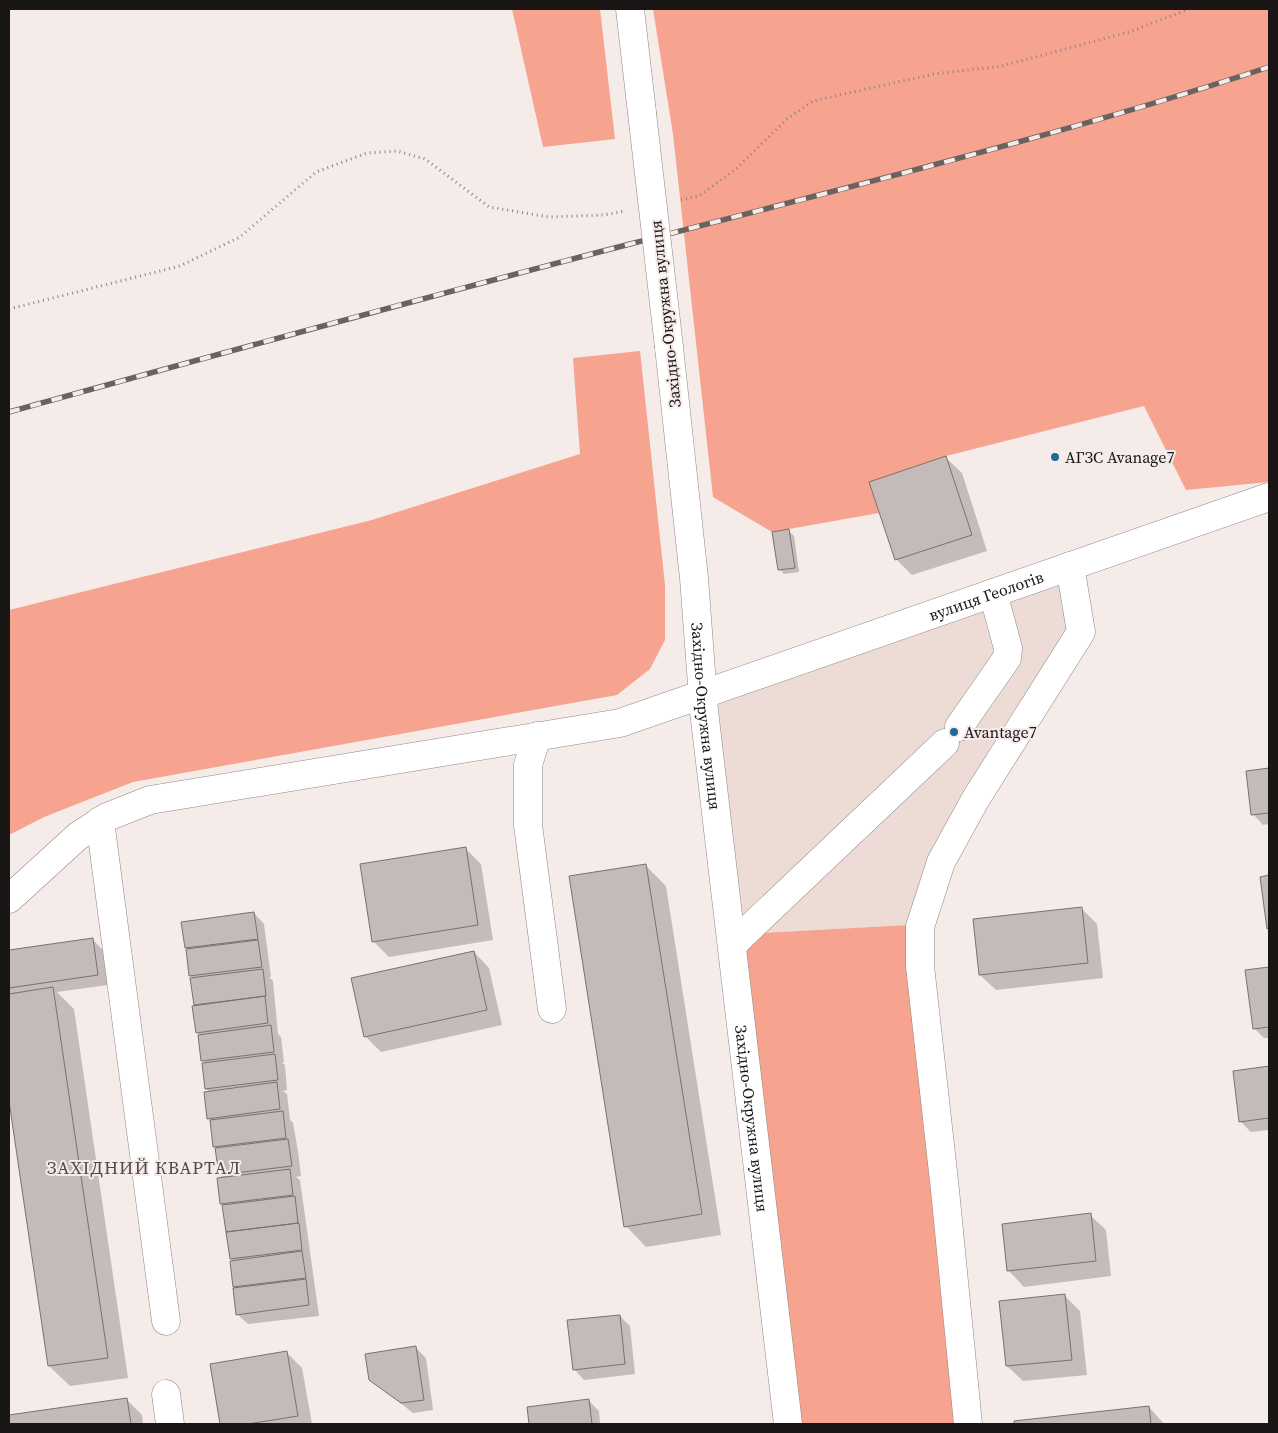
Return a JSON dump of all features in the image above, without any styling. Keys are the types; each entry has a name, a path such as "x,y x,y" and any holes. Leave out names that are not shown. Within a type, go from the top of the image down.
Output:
{"street":[{"name":"Західно-Окружна вулиця","path":"630,9 694,578 702,694 788,1424"},
{"name":"вулиця Геологів","path":"9,899 78,836 100,821 150,800 620,723 1269,497"},
{"path":"968,1424 945,1190 920,966 920,927 941,862 975,800 1080,632 1070,566"},
{"path":"732,945 952,735 1007,658 1008,648 993,593"},
{"path":"537,736 528,765 528,825 552,1009"},
{"path":"100,821 166,1321"},
{"path":"166,1394 170,1424"}],"path":[{"path":"680,200 699,196 730,174 787,119 813,101 934,74 1002,66 1129,32 1189,9"},
{"path":"9,309 180,266 240,237 316,172 366,154 397,151 425,159 489,206 549,217 604,215 632,210"}],"shaded area":[{"path":"512,9 600,9 615,139 543,147"},
{"path":"653,9 1269,9 1269,482 1186,490 1144,406 946,456 870,482 879,513 772,532 713,497 673,134"},
{"path":"640,351 665,585 665,640 650,669 617,695 133,782 44,817 9,835 9,610 372,520 580,454 573,358"},
{"path":"1060,581 1068,629 908,925 744,934 717,701"},
{"path":"908,925 955,1424 802,1424 744,934"}],"building":[{"path":"946,456 972,535 895,560 869,482"},
{"path":"789,529 795,568 778,570 772,532"},
{"path":"1269,768 1269,813 1251,815 1246,771"},
{"path":"466,847 478,925 372,942 360,864"},
{"path":"646,864 702,1214 624,1227 569,876"},
{"path":"1269,875 1269,928 1267,929 1260,877"},
{"path":"1082,907 1088,963 979,975 973,919"},
{"path":"254,912 258,939 185,948 181,922"},
{"path":"93,938 98,975 9,988 9,950"},
{"path":"258,940 262,967 189,976 186,949"},
{"path":"474,951 487,1010 364,1037 351,978"},
{"path":"1269,967 1269,1027 1253,1029 1245,970"},
{"path":"263,969 266,996 194,1005 190,978"},
{"path":"53,987 108,1358 48,1366 9,1101 9,994"},
{"path":"265,996 268,1023 196,1033 192,1006"},
{"path":"271,1025 274,1052 201,1061 198,1035"},
{"path":"275,1054 278,1080 205,1089 202,1063"},
{"path":"1269,1066 1269,1118 1239,1122 1233,1071"},
{"path":"277,1082 280,1109 207,1119 204,1092"},
{"path":"283,1111 286,1138 213,1147 210,1120"},
{"path":"288,1139 292,1166 219,1175 215,1148"},
{"path":"290,1169 293,1195 220,1204 217,1178"},
{"path":"295,1196 298,1223 226,1232 222,1205"},
{"path":"1091,1213 1096,1261 1007,1271 1002,1224"},
{"path":"299,1223 302,1250 230,1259 226,1232"},
{"path":"302,1251 306,1278 233,1287 230,1261"},
{"path":"306,1279 309,1305 236,1315 233,1288"},
{"path":"1065,1294 1072,1360 1006,1366 999,1301"},
{"path":"620,1315 625,1364 573,1370 567,1320"},
{"path":"416,1346 424,1400 401,1403 369,1380 365,1354"},
{"path":"287,1351 298,1416 248,1424 220,1424 210,1364"},
{"path":"127,1398 131,1424 9,1424 9,1415"},
{"path":"589,1399 592,1424 529,1424 527,1407"},
{"path":"1149,1406 1151,1424 1014,1424 1014,1421"}],"railway":[{"path":"9,412 474,285 1031,139 1269,67"}],"place":[{"name":"АГЗС Avanage7","path":"1055,457"},
{"name":"Avantage7","path":"954,732"}],"district":[{"name":"ЗАХІДНИЙ КВАРТАЛ","path":"144,1168"}]}
